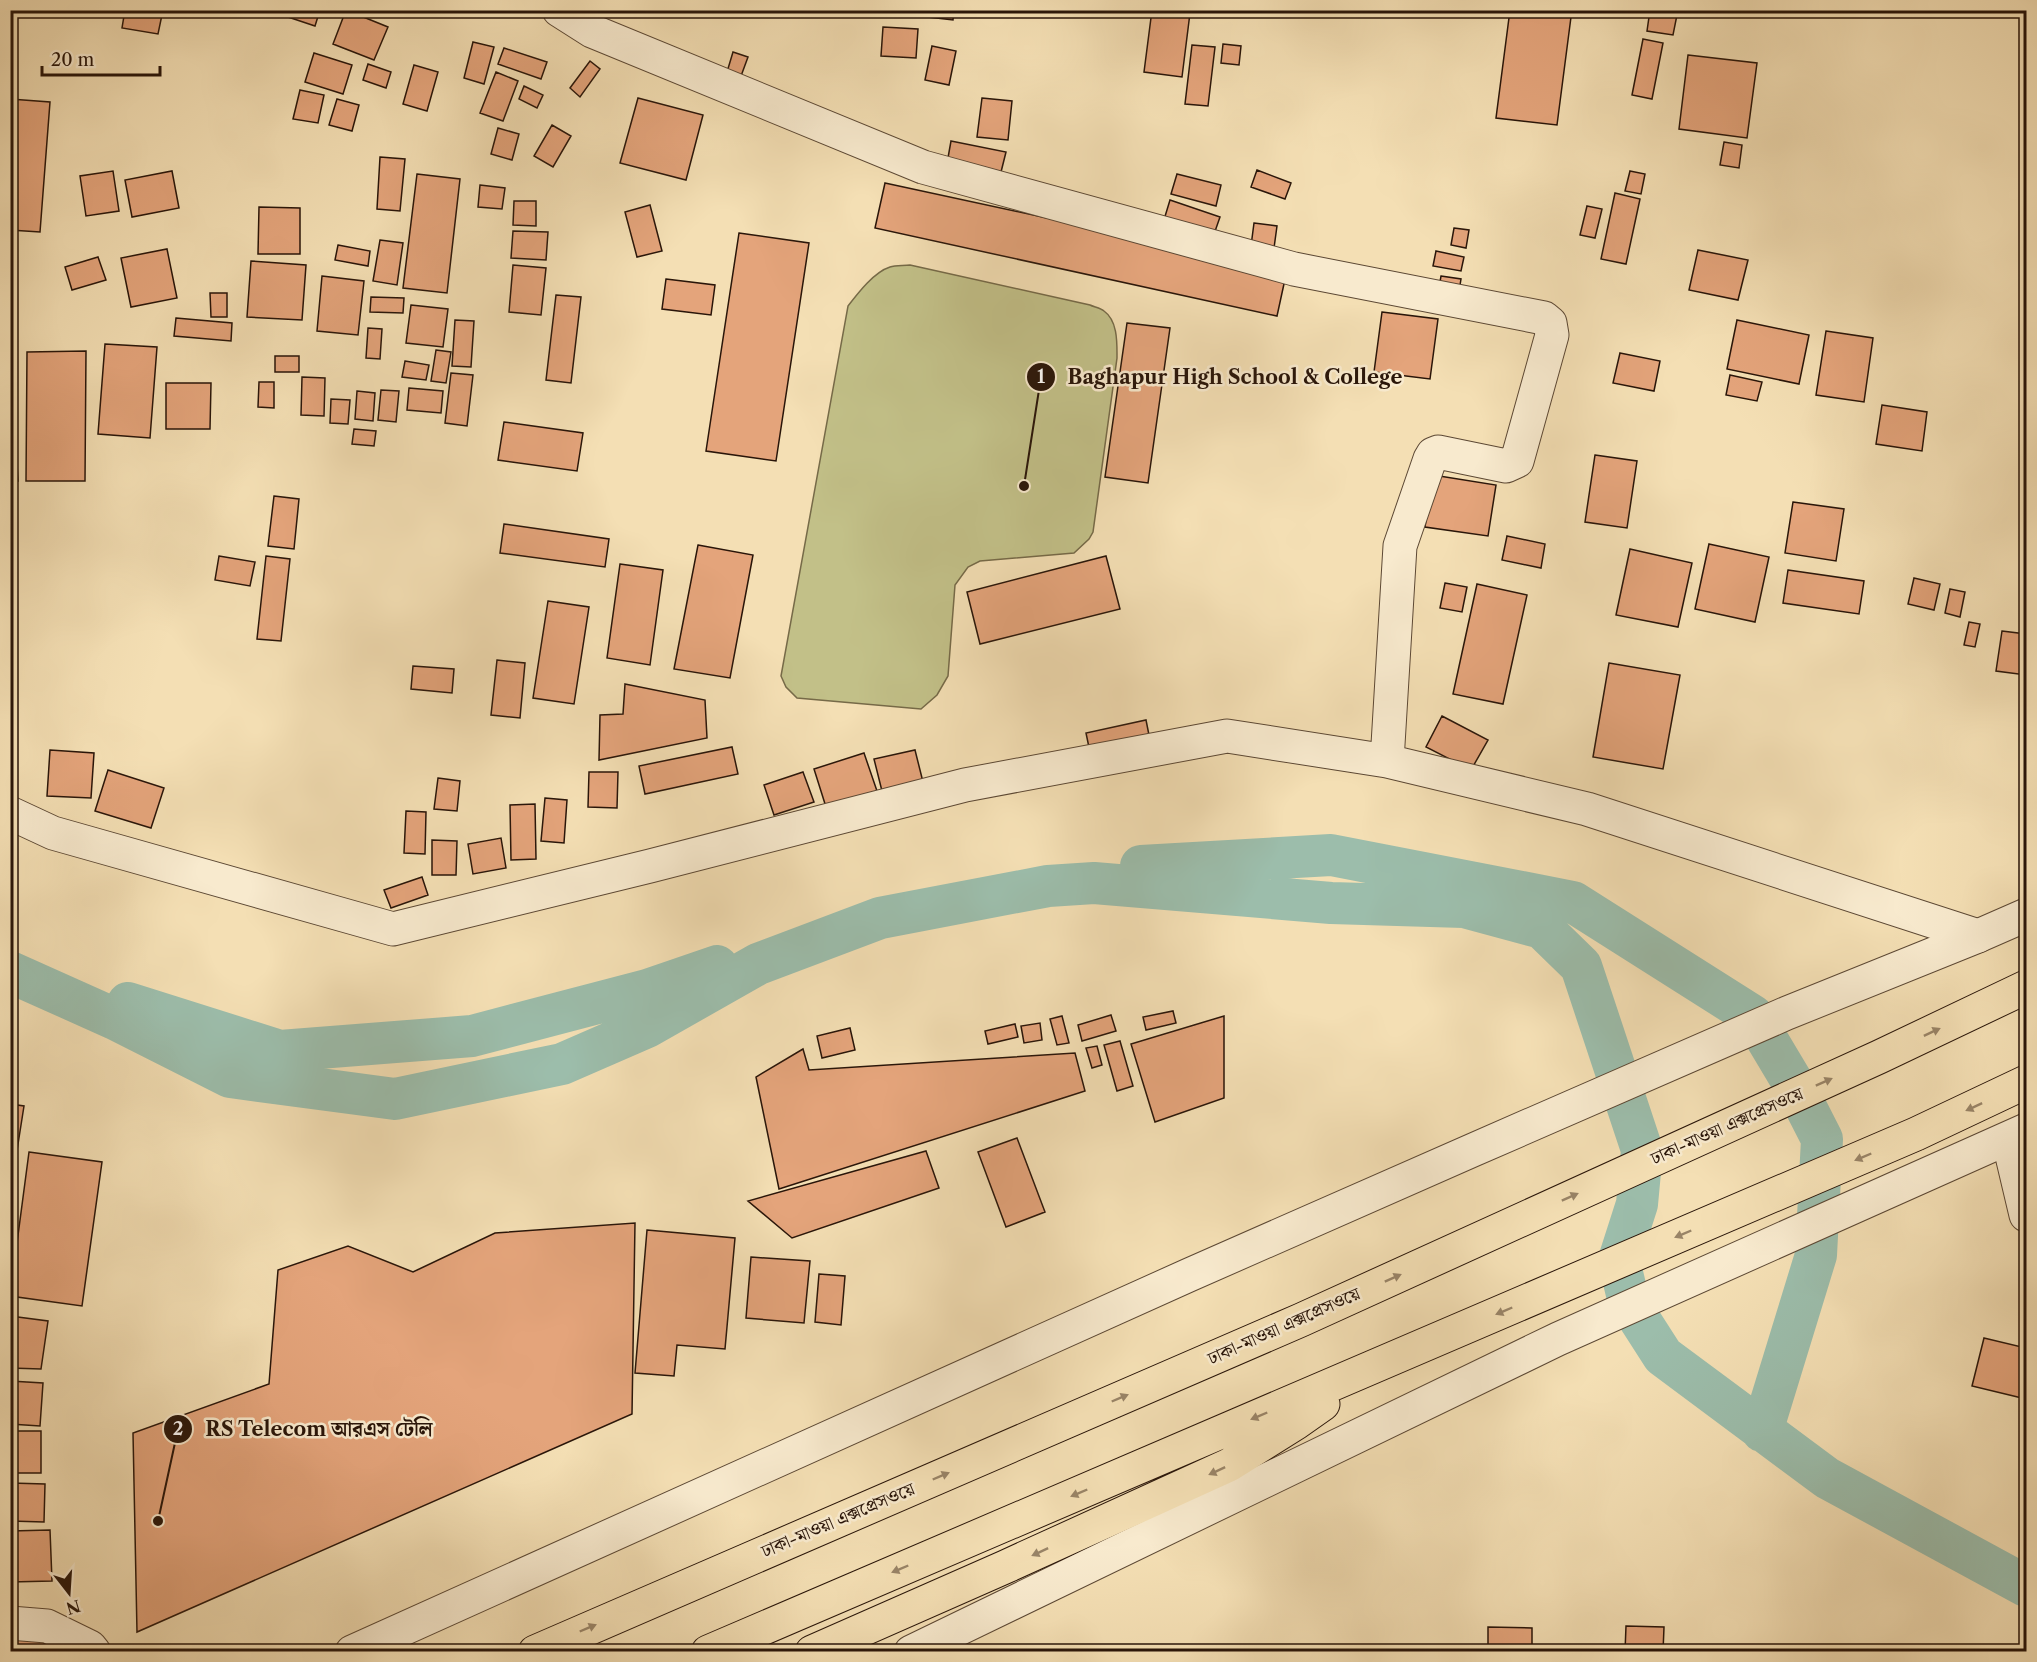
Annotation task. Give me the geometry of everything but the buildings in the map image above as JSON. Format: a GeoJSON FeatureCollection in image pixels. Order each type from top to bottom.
{"type":"FeatureCollection","features":[{"type":"Feature","properties":{"kind":"highway","name":"ঢাকা-মাওয়া এক্সপ্রেসওয়ে"},"geometry":{"type":"LineString","coordinates":[[535,1652],[1301,1320],[1879,1057],[2026,987]]}},
{"type":"Feature","properties":{"kind":"highway"},"geometry":{"type":"LineString","coordinates":[[708,1652],[1916,1134],[2026,1082]]}},
{"type":"Feature","properties":{"kind":"highway"},"geometry":{"type":"LineString","coordinates":[[812,1652],[1229,1465],[1296,1424],[1370,1369]]}},
{"type":"Feature","properties":{"kind":"street"},"geometry":{"type":"LineString","coordinates":[[559,10],[592,31],[923,167],[1294,269],[1544,318],[1550,323],[1552,334],[1517,461],[1506,466],[1438,452],[1430,459],[1400,546],[1387,761]]}},
{"type":"Feature","properties":{"kind":"street"},"geometry":{"type":"LineString","coordinates":[[10,813],[53,833],[393,929],[639,869],[965,785],[1227,736],[1387,761],[1587,809],[1978,936]]}},
{"type":"Feature","properties":{"kind":"street"},"geometry":{"type":"LineString","coordinates":[[352,1652],[1189,1275],[1787,1013],[2026,915]]}},
{"type":"Feature","properties":{"kind":"street"},"geometry":{"type":"LineString","coordinates":[[911,1652],[1558,1339],[2017,1135],[2026,1215]]}},
{"type":"Feature","properties":{"kind":"street"},"geometry":{"type":"LineString","coordinates":[[10,1623],[47,1626],[90,1647],[94,1652]]}},
{"type":"Feature","properties":{"kind":"shaded area"},"geometry":{"type":"Polygon","coordinates":[[[910,265],[1090,305],[1109,315],[1116,333],[1117,358],[1093,532],[1074,553],[980,561],[968,567],[955,585],[948,676],[937,695],[921,709],[797,698],[786,687],[781,676],[848,306],[878,273],[892,266],[910,265]]]}},
{"type":"Feature","properties":{"kind":"waterway"},"geometry":{"type":"LineString","coordinates":[[1141,866],[1331,855],[1573,902],[1753,1016],[1796,1088],[1822,1139],[1816,1255],[1762,1431]]}},
{"type":"Feature","properties":{"kind":"waterway"},"geometry":{"type":"LineString","coordinates":[[10,972],[115,1019],[230,1077],[395,1099],[562,1064],[647,1027],[758,964],[880,918],[1048,886],[1094,883],[1331,903],[1464,907],[1542,928],[1581,966],[1642,1150],[1637,1204],[1619,1260],[1629,1303],[1663,1356],[1827,1478],[2026,1586]]}},
{"type":"Feature","properties":{"kind":"waterway"},"geometry":{"type":"LineString","coordinates":[[128,1003],[280,1051],[472,1036],[647,990],[717,966]]}},
{"type":"Feature","properties":{"kind":"place","name":"Baghapur High School & College"},"geometry":{"type":"Point","coordinates":[1024,486]}},
{"type":"Feature","properties":{"kind":"place","name":"RS Telecom আরএস টেলি"},"geometry":{"type":"Point","coordinates":[158,1521]}}]}
